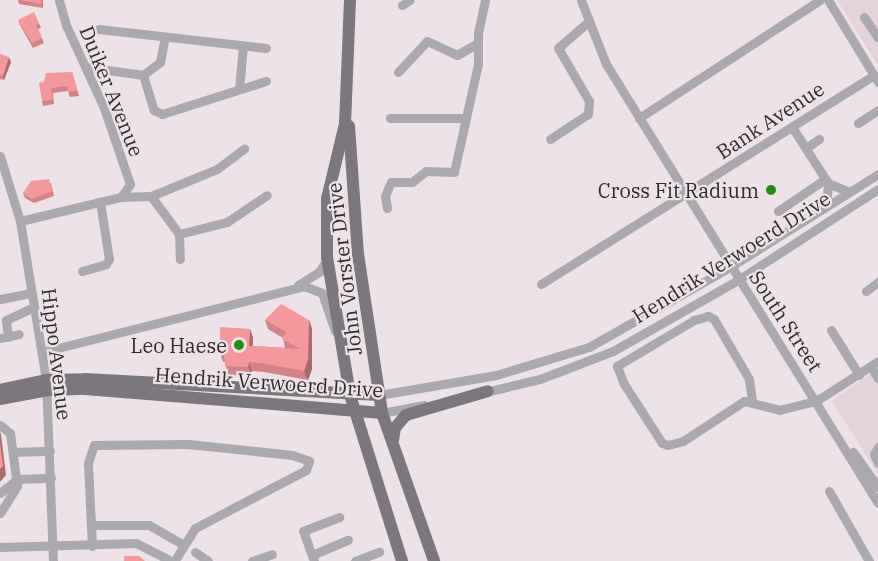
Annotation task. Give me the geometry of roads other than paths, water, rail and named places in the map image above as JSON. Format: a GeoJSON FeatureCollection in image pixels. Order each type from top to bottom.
{"type":"FeatureCollection","features":[{"type":"Feature","properties":{"kind":"main road","name":"John Vorster Drive"},"geometry":{"type":"LineString","coordinates":[[352,0],[345,124],[327,199],[327,257],[350,395],[402,561]]}},
{"type":"Feature","properties":{"kind":"main road","name":"John Vorster Drive"},"geometry":{"type":"LineString","coordinates":[[352,0],[350,126],[352,187],[379,395],[382,413],[434,561]]}},
{"type":"Feature","properties":{"kind":"main road","name":"Hendrik Verwoerd Drive"},"geometry":{"type":"LineString","coordinates":[[0,390],[85,379],[379,395]]}},
{"type":"Feature","properties":{"kind":"main road","name":"Hendrik Verwoerd Drive"},"geometry":{"type":"LineString","coordinates":[[0,399],[47,385],[382,413]]}},
{"type":"Feature","properties":{"kind":"main road"},"geometry":{"type":"LineString","coordinates":[[393,440],[395,428],[406,415],[488,391]]}},
{"type":"Feature","properties":{"kind":"street","name":"Duiker Avenue"},"geometry":{"type":"LineString","coordinates":[[59,0],[66,25],[86,67],[130,184],[120,197]]}},
{"type":"Feature","properties":{"kind":"street"},"geometry":{"type":"LineString","coordinates":[[387,208],[385,196],[391,182],[412,183],[426,171],[454,172],[478,64],[478,43],[485,0]]}},
{"type":"Feature","properties":{"kind":"street","name":"South Street"},"geometry":{"type":"LineString","coordinates":[[581,0],[587,23],[639,118],[878,503]]}},
{"type":"Feature","properties":{"kind":"street"},"geometry":{"type":"LineString","coordinates":[[639,118],[820,0]]}},
{"type":"Feature","properties":{"kind":"street"},"geometry":{"type":"LineString","coordinates":[[828,0],[874,73]]}},
{"type":"Feature","properties":{"kind":"street"},"geometry":{"type":"LineString","coordinates":[[864,17],[878,38]]}},
{"type":"Feature","properties":{"kind":"street"},"geometry":{"type":"LineString","coordinates":[[550,139],[588,114],[589,101],[558,48],[587,23]]}},
{"type":"Feature","properties":{"kind":"street"},"geometry":{"type":"LineString","coordinates":[[99,29],[266,48]]}},
{"type":"Feature","properties":{"kind":"street"},"geometry":{"type":"LineString","coordinates":[[86,67],[143,75],[160,62],[165,37]]}},
{"type":"Feature","properties":{"kind":"street"},"geometry":{"type":"LineString","coordinates":[[398,72],[427,41],[457,55],[478,43]]}},
{"type":"Feature","properties":{"kind":"street"},"geometry":{"type":"LineString","coordinates":[[239,89],[243,46]]}},
{"type":"Feature","properties":{"kind":"street","name":"Bank Avenue"},"geometry":{"type":"LineString","coordinates":[[541,284],[686,195],[874,73],[878,61]]}},
{"type":"Feature","properties":{"kind":"street"},"geometry":{"type":"LineString","coordinates":[[143,75],[154,110],[162,114],[266,81]]}},
{"type":"Feature","properties":{"kind":"street"},"geometry":{"type":"LineString","coordinates":[[858,123],[878,110]]}},
{"type":"Feature","properties":{"kind":"street"},"geometry":{"type":"LineString","coordinates":[[390,118],[466,118]]}},
{"type":"Feature","properties":{"kind":"street"},"geometry":{"type":"LineString","coordinates":[[792,127],[827,181],[849,192]]}},
{"type":"Feature","properties":{"kind":"street"},"geometry":{"type":"LineString","coordinates":[[806,147],[819,139]]}},
{"type":"Feature","properties":{"kind":"street"},"geometry":{"type":"LineString","coordinates":[[20,221],[120,197],[149,196],[217,169],[244,149]]}},
{"type":"Feature","properties":{"kind":"street","name":"Hippo Avenue"},"geometry":{"type":"LineString","coordinates":[[0,156],[20,221],[47,385],[53,561]]}},
{"type":"Feature","properties":{"kind":"street","name":"Hendrik Verwoerd Drive"},"geometry":{"type":"LineString","coordinates":[[379,395],[496,375],[561,359],[619,333],[730,267],[878,174]]}},
{"type":"Feature","properties":{"kind":"street"},"geometry":{"type":"LineString","coordinates":[[826,207],[827,181]]}},
{"type":"Feature","properties":{"kind":"street"},"geometry":{"type":"LineString","coordinates":[[778,211],[827,181]]}},
{"type":"Feature","properties":{"kind":"street"},"geometry":{"type":"LineString","coordinates":[[130,184],[149,196],[179,234],[180,259]]}},
{"type":"Feature","properties":{"kind":"street","name":"Hendrik Verwoerd Drive"},"geometry":{"type":"LineString","coordinates":[[382,413],[488,391],[592,361],[738,280],[878,189]]}},
{"type":"Feature","properties":{"kind":"street"},"geometry":{"type":"LineString","coordinates":[[179,234],[227,222],[267,195]]}},
{"type":"Feature","properties":{"kind":"street"},"geometry":{"type":"LineString","coordinates":[[82,270],[106,264],[109,259],[100,202]]}},
{"type":"Feature","properties":{"kind":"street"},"geometry":{"type":"LineString","coordinates":[[294,288],[319,272],[327,257]]}},
{"type":"Feature","properties":{"kind":"street"},"geometry":{"type":"LineString","coordinates":[[866,291],[878,282]]}},
{"type":"Feature","properties":{"kind":"street"},"geometry":{"type":"LineString","coordinates":[[42,352],[294,288],[314,286],[322,293],[344,362]]}},
{"type":"Feature","properties":{"kind":"street"},"geometry":{"type":"LineString","coordinates":[[0,299],[32,293]]}},
{"type":"Feature","properties":{"kind":"street"},"geometry":{"type":"LineString","coordinates":[[19,334],[4,337],[6,321],[34,307]]}},
{"type":"Feature","properties":{"kind":"street"},"geometry":{"type":"LineString","coordinates":[[752,401],[749,379],[714,319],[708,316],[694,320],[617,366],[624,384],[662,443],[668,445],[683,441],[744,400],[779,410],[816,401],[874,364],[878,378]]}},
{"type":"Feature","properties":{"kind":"street"},"geometry":{"type":"LineString","coordinates":[[831,330],[859,375]]}},
{"type":"Feature","properties":{"kind":"street"},"geometry":{"type":"LineString","coordinates":[[0,425],[8,428],[17,479],[16,494],[0,513]]}},
{"type":"Feature","properties":{"kind":"street"},"geometry":{"type":"LineString","coordinates":[[92,546],[88,464],[94,445],[188,444],[292,455],[309,461],[306,470],[195,528],[184,545],[170,559]]}},
{"type":"Feature","properties":{"kind":"street"},"geometry":{"type":"LineString","coordinates":[[843,446],[854,453],[878,487]]}},
{"type":"Feature","properties":{"kind":"street"},"geometry":{"type":"LineString","coordinates":[[878,447],[874,449],[878,463]]}},
{"type":"Feature","properties":{"kind":"street"},"geometry":{"type":"LineString","coordinates":[[13,452],[50,451]]}},
{"type":"Feature","properties":{"kind":"street"},"geometry":{"type":"LineString","coordinates":[[0,494],[17,479],[51,478]]}},
{"type":"Feature","properties":{"kind":"street"},"geometry":{"type":"LineString","coordinates":[[829,491],[869,561]]}},
{"type":"Feature","properties":{"kind":"street"},"geometry":{"type":"LineString","coordinates":[[339,518],[303,531],[313,558],[348,540]]}},
{"type":"Feature","properties":{"kind":"street"},"geometry":{"type":"LineString","coordinates":[[91,525],[146,525],[184,545]]}},
{"type":"Feature","properties":{"kind":"street"},"geometry":{"type":"LineString","coordinates":[[170,559],[172,538]]}},
{"type":"Feature","properties":{"kind":"street"},"geometry":{"type":"LineString","coordinates":[[0,548],[54,548],[136,543],[170,559]]}},
{"type":"Feature","properties":{"kind":"street"},"geometry":{"type":"LineString","coordinates":[[195,552],[208,561]]}},
{"type":"Feature","properties":{"kind":"street"},"geometry":{"type":"LineString","coordinates":[[355,561],[379,552]]}},
{"type":"Feature","properties":{"kind":"street"},"geometry":{"type":"LineString","coordinates":[[252,561],[272,554]]}},
{"type":"Feature","properties":{"kind":"place","name":"Cross Fit Radium"},"geometry":{"type":"Point","coordinates":[771,190]}},
{"type":"Feature","properties":{"kind":"place","name":"Leo Haese"},"geometry":{"type":"Point","coordinates":[239,345]}}]}
